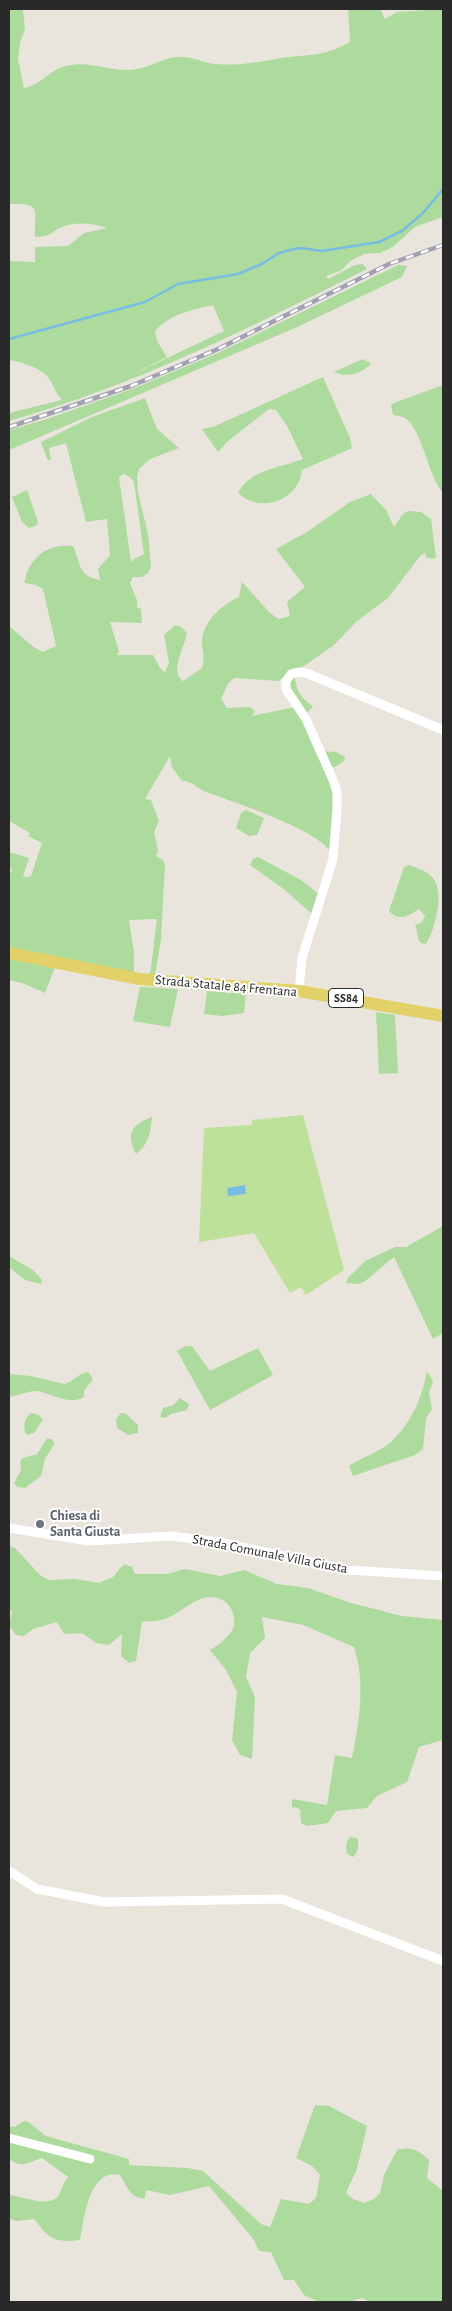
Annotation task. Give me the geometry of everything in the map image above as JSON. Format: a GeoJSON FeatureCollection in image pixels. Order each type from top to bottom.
{"type":"FeatureCollection","features":[{"type":"Feature","properties":{"kind":"main road","name":"Strada Statale 84 Frentana"},"geometry":{"type":"LineString","coordinates":[[9,953],[139,979],[299,991],[443,1016]]}},
{"type":"Feature","properties":{"kind":"street"},"geometry":{"type":"LineString","coordinates":[[299,991],[302,958],[333,859],[337,792],[306,719],[286,689],[286,681],[292,674],[306,673],[443,730]]}},
{"type":"Feature","properties":{"kind":"street","name":"Strada Comunale Villa Giusta"},"geometry":{"type":"LineString","coordinates":[[9,1528],[89,1541],[172,1536],[219,1542],[348,1570],[443,1576]]}},
{"type":"Feature","properties":{"kind":"street"},"geometry":{"type":"LineString","coordinates":[[9,1872],[38,1889],[105,1902],[282,1899],[443,1961]]}},
{"type":"Feature","properties":{"kind":"street"},"geometry":{"type":"LineString","coordinates":[[9,2138],[90,2159]]}},
{"type":"Feature","properties":{"kind":"green space"},"geometry":{"type":"Polygon","coordinates":[[[9,9],[23,9],[25,29],[20,43],[18,59],[24,88],[37,83],[57,69],[78,64],[134,70],[175,57],[185,57],[216,64],[232,64],[316,54],[341,47],[350,42],[348,9],[380,9],[385,19],[397,12],[443,9],[443,217],[415,227],[393,247],[380,253],[364,254],[350,261],[342,270],[326,276],[328,279],[355,265],[363,264],[367,269],[235,334],[147,373],[56,407],[9,421],[9,413],[62,400],[47,376],[29,365],[9,360],[9,261],[35,262],[35,247],[68,246],[84,233],[107,228],[90,224],[71,224],[46,236],[35,237],[35,214],[32,207],[9,204],[9,9]],[[213,305],[189,311],[167,320],[155,331],[157,341],[167,357],[125,378],[224,331],[213,305]]]}},
{"type":"Feature","properties":{"kind":"green space"},"geometry":{"type":"Polygon","coordinates":[[[398,265],[407,266],[402,277],[295,328],[9,450],[9,430],[47,419],[132,389],[220,352],[398,265]]]}},
{"type":"Feature","properties":{"kind":"green space"},"geometry":{"type":"Polygon","coordinates":[[[363,359],[371,364],[358,373],[344,375],[334,372],[363,359]]]}},
{"type":"Feature","properties":{"kind":"green space"},"geometry":{"type":"Polygon","coordinates":[[[323,377],[350,438],[352,448],[302,470],[294,490],[277,501],[256,503],[238,493],[250,479],[258,474],[303,459],[287,426],[276,410],[269,409],[228,441],[218,452],[202,429],[213,427],[323,377]]]}},
{"type":"Feature","properties":{"kind":"green space"},"geometry":{"type":"Polygon","coordinates":[[[443,385],[443,493],[433,476],[416,432],[405,418],[393,415],[391,405],[443,385]]]}},
{"type":"Feature","properties":{"kind":"green space"},"geometry":{"type":"Polygon","coordinates":[[[145,398],[157,429],[179,448],[150,459],[139,469],[137,477],[138,492],[148,534],[151,567],[148,573],[142,577],[133,577],[130,583],[137,600],[137,607],[141,609],[142,623],[110,622],[119,651],[117,655],[153,655],[160,668],[165,672],[169,663],[164,635],[175,625],[181,627],[187,633],[179,658],[177,672],[183,681],[202,668],[204,658],[202,644],[205,629],[219,610],[239,597],[242,582],[271,614],[279,619],[290,616],[287,602],[305,587],[276,549],[307,532],[350,502],[371,494],[386,510],[394,527],[403,514],[408,511],[421,512],[431,519],[436,557],[434,559],[427,558],[425,553],[421,555],[388,598],[357,621],[334,645],[307,664],[278,681],[234,678],[228,684],[221,699],[227,708],[250,707],[255,711],[252,716],[295,707],[319,751],[332,787],[335,811],[331,852],[309,834],[254,809],[206,792],[189,782],[182,781],[172,767],[170,756],[145,799],[151,800],[159,821],[154,832],[158,851],[156,856],[163,860],[165,865],[161,939],[155,975],[150,975],[157,919],[129,920],[134,953],[134,973],[9,948],[9,872],[11,873],[12,869],[9,868],[9,852],[29,858],[23,876],[31,876],[42,843],[28,836],[30,833],[9,821],[9,626],[35,648],[43,652],[56,646],[43,589],[36,585],[24,583],[28,570],[37,557],[47,550],[59,546],[73,546],[81,569],[87,575],[100,580],[98,569],[110,555],[107,519],[86,522],[66,443],[49,448],[51,461],[47,459],[41,442],[92,417],[145,398]],[[124,474],[119,477],[131,562],[144,554],[134,482],[124,474]]]}},
{"type":"Feature","properties":{"kind":"green space"},"geometry":{"type":"Polygon","coordinates":[[[27,490],[38,522],[36,526],[29,528],[22,522],[12,497],[27,490]]]}},
{"type":"Feature","properties":{"kind":"green space"},"geometry":{"type":"Polygon","coordinates":[[[295,677],[300,694],[313,706],[306,715],[291,694],[290,681],[295,677]]]}},
{"type":"Feature","properties":{"kind":"green space"},"geometry":{"type":"Polygon","coordinates":[[[321,751],[336,752],[345,757],[344,761],[335,767],[328,766],[321,751]]]}},
{"type":"Feature","properties":{"kind":"green space"},"geometry":{"type":"Polygon","coordinates":[[[246,810],[264,818],[257,835],[249,836],[236,828],[241,813],[246,810]]]}},
{"type":"Feature","properties":{"kind":"green space"},"geometry":{"type":"Polygon","coordinates":[[[258,857],[301,880],[319,894],[313,915],[285,890],[250,865],[253,859],[258,857]]]}},
{"type":"Feature","properties":{"kind":"green space"},"geometry":{"type":"Polygon","coordinates":[[[409,865],[431,876],[437,884],[437,911],[433,930],[426,944],[419,941],[415,925],[422,922],[425,916],[419,909],[404,917],[397,916],[389,911],[404,867],[409,865]]]}},
{"type":"Feature","properties":{"kind":"green space"},"geometry":{"type":"Polygon","coordinates":[[[9,957],[55,967],[45,993],[22,983],[9,980],[9,957]]]}},
{"type":"Feature","properties":{"kind":"green space"},"geometry":{"type":"Polygon","coordinates":[[[140,987],[178,989],[170,1027],[133,1021],[140,987]]]}},
{"type":"Feature","properties":{"kind":"green space"},"geometry":{"type":"Polygon","coordinates":[[[207,991],[246,994],[244,1013],[223,1016],[204,1014],[207,991]]]}},
{"type":"Feature","properties":{"kind":"green space"},"geometry":{"type":"Polygon","coordinates":[[[376,1012],[395,1015],[398,1073],[379,1074],[376,1012]]]}},
{"type":"Feature","properties":{"kind":"green space"},"geometry":{"type":"Polygon","coordinates":[[[303,1115],[344,1270],[306,1295],[301,1287],[290,1293],[254,1233],[199,1242],[204,1128],[252,1125],[252,1120],[303,1115]]]}},
{"type":"Feature","properties":{"kind":"green space"},"geometry":{"type":"Polygon","coordinates":[[[152,1116],[147,1142],[136,1154],[132,1142],[132,1131],[138,1124],[152,1116]]]}},
{"type":"Feature","properties":{"kind":"green space"},"geometry":{"type":"Polygon","coordinates":[[[443,1226],[443,1333],[433,1339],[394,1257],[364,1282],[358,1284],[346,1283],[347,1279],[365,1261],[395,1247],[406,1247],[443,1226]]]}},
{"type":"Feature","properties":{"kind":"green space"},"geometry":{"type":"Polygon","coordinates":[[[9,1256],[33,1270],[42,1280],[41,1284],[25,1280],[9,1267],[9,1256]]]}},
{"type":"Feature","properties":{"kind":"green space"},"geometry":{"type":"Polygon","coordinates":[[[186,1346],[192,1346],[210,1371],[258,1348],[273,1375],[210,1410],[177,1351],[186,1346]]]}},
{"type":"Feature","properties":{"kind":"green space"},"geometry":{"type":"Polygon","coordinates":[[[427,1371],[433,1381],[429,1393],[432,1409],[426,1419],[423,1449],[415,1455],[353,1476],[349,1466],[386,1446],[404,1428],[419,1401],[427,1371]]]}},
{"type":"Feature","properties":{"kind":"green space"},"geometry":{"type":"Polygon","coordinates":[[[88,1372],[93,1379],[84,1391],[84,1397],[78,1399],[66,1400],[36,1391],[9,1397],[9,1374],[31,1376],[64,1384],[88,1372]]]}},
{"type":"Feature","properties":{"kind":"green space"},"geometry":{"type":"Polygon","coordinates":[[[180,1398],[189,1404],[187,1410],[171,1414],[165,1418],[160,1417],[163,1408],[173,1405],[180,1398]]]}},
{"type":"Feature","properties":{"kind":"green space"},"geometry":{"type":"Polygon","coordinates":[[[31,1413],[39,1415],[43,1420],[34,1433],[27,1435],[24,1424],[31,1413]]]}},
{"type":"Feature","properties":{"kind":"green space"},"geometry":{"type":"Polygon","coordinates":[[[121,1413],[125,1413],[138,1425],[138,1433],[128,1435],[117,1428],[116,1419],[121,1413]]]}},
{"type":"Feature","properties":{"kind":"green space"},"geometry":{"type":"Polygon","coordinates":[[[47,1438],[53,1440],[54,1444],[45,1459],[41,1476],[25,1488],[17,1487],[14,1483],[21,1470],[20,1461],[23,1458],[37,1454],[47,1438]]]}},
{"type":"Feature","properties":{"kind":"green space"},"geometry":{"type":"Polygon","coordinates":[[[9,1546],[15,1548],[40,1575],[49,1580],[75,1579],[99,1583],[113,1577],[124,1564],[132,1567],[135,1574],[167,1574],[185,1569],[220,1576],[244,1570],[277,1584],[308,1588],[351,1603],[402,1616],[443,1620],[443,1740],[419,1747],[407,1782],[377,1796],[367,1808],[336,1811],[328,1823],[307,1826],[301,1823],[300,1810],[296,1807],[292,1808],[292,1799],[327,1805],[335,1755],[352,1758],[360,1702],[360,1674],[354,1647],[303,1625],[262,1617],[265,1638],[250,1653],[246,1677],[255,1697],[252,1759],[240,1755],[232,1740],[237,1692],[226,1670],[210,1650],[224,1640],[234,1626],[233,1613],[225,1602],[218,1598],[204,1598],[165,1619],[142,1622],[136,1661],[129,1663],[121,1656],[122,1634],[109,1645],[96,1643],[82,1633],[64,1634],[57,1622],[33,1629],[24,1636],[16,1635],[9,1626],[12,1611],[9,1610],[9,1546]]]}},
{"type":"Feature","properties":{"kind":"green space"},"geometry":{"type":"Polygon","coordinates":[[[351,1837],[357,1838],[358,1843],[357,1851],[353,1857],[347,1854],[346,1849],[347,1842],[351,1837]]]}},
{"type":"Feature","properties":{"kind":"green space"},"geometry":{"type":"Polygon","coordinates":[[[315,2105],[329,2106],[367,2126],[357,2169],[346,2193],[353,2199],[364,2203],[374,2199],[380,2193],[384,2175],[397,2150],[407,2148],[414,2150],[429,2160],[427,2178],[443,2191],[443,2302],[370,2302],[362,2298],[349,2302],[319,2302],[304,2295],[294,2280],[284,2280],[271,2252],[259,2251],[254,2240],[209,2186],[170,2195],[146,2190],[145,2198],[140,2198],[133,2195],[120,2175],[110,2175],[101,2179],[90,2197],[80,2240],[64,2241],[53,2238],[34,2219],[17,2221],[9,2219],[9,2195],[36,2201],[49,2201],[59,2195],[68,2177],[42,2158],[21,2164],[10,2159],[9,2126],[15,2127],[27,2121],[46,2136],[129,2159],[129,2165],[188,2168],[203,2171],[261,2224],[270,2227],[281,2199],[309,2204],[316,2198],[320,2175],[312,2166],[296,2158],[315,2105]]]}},
{"type":"Feature","properties":{"kind":"water"},"geometry":{"type":"Polygon","coordinates":[[[245,1185],[246,1194],[228,1196],[227,1188],[245,1185]]]}},
{"type":"Feature","properties":{"kind":"waterway"},"geometry":{"type":"LineString","coordinates":[[9,339],[145,302],[178,284],[238,274],[262,264],[279,253],[290,250],[301,248],[322,251],[379,242],[402,231],[423,213],[443,189]]}},
{"type":"Feature","properties":{"kind":"railway"},"geometry":{"type":"LineString","coordinates":[[9,427],[131,386],[218,349],[389,264],[443,245]]}},
{"type":"Feature","properties":{"kind":"place","name":"Chiesa di Santa Giusta"},"geometry":{"type":"Point","coordinates":[40,1524]}}]}
